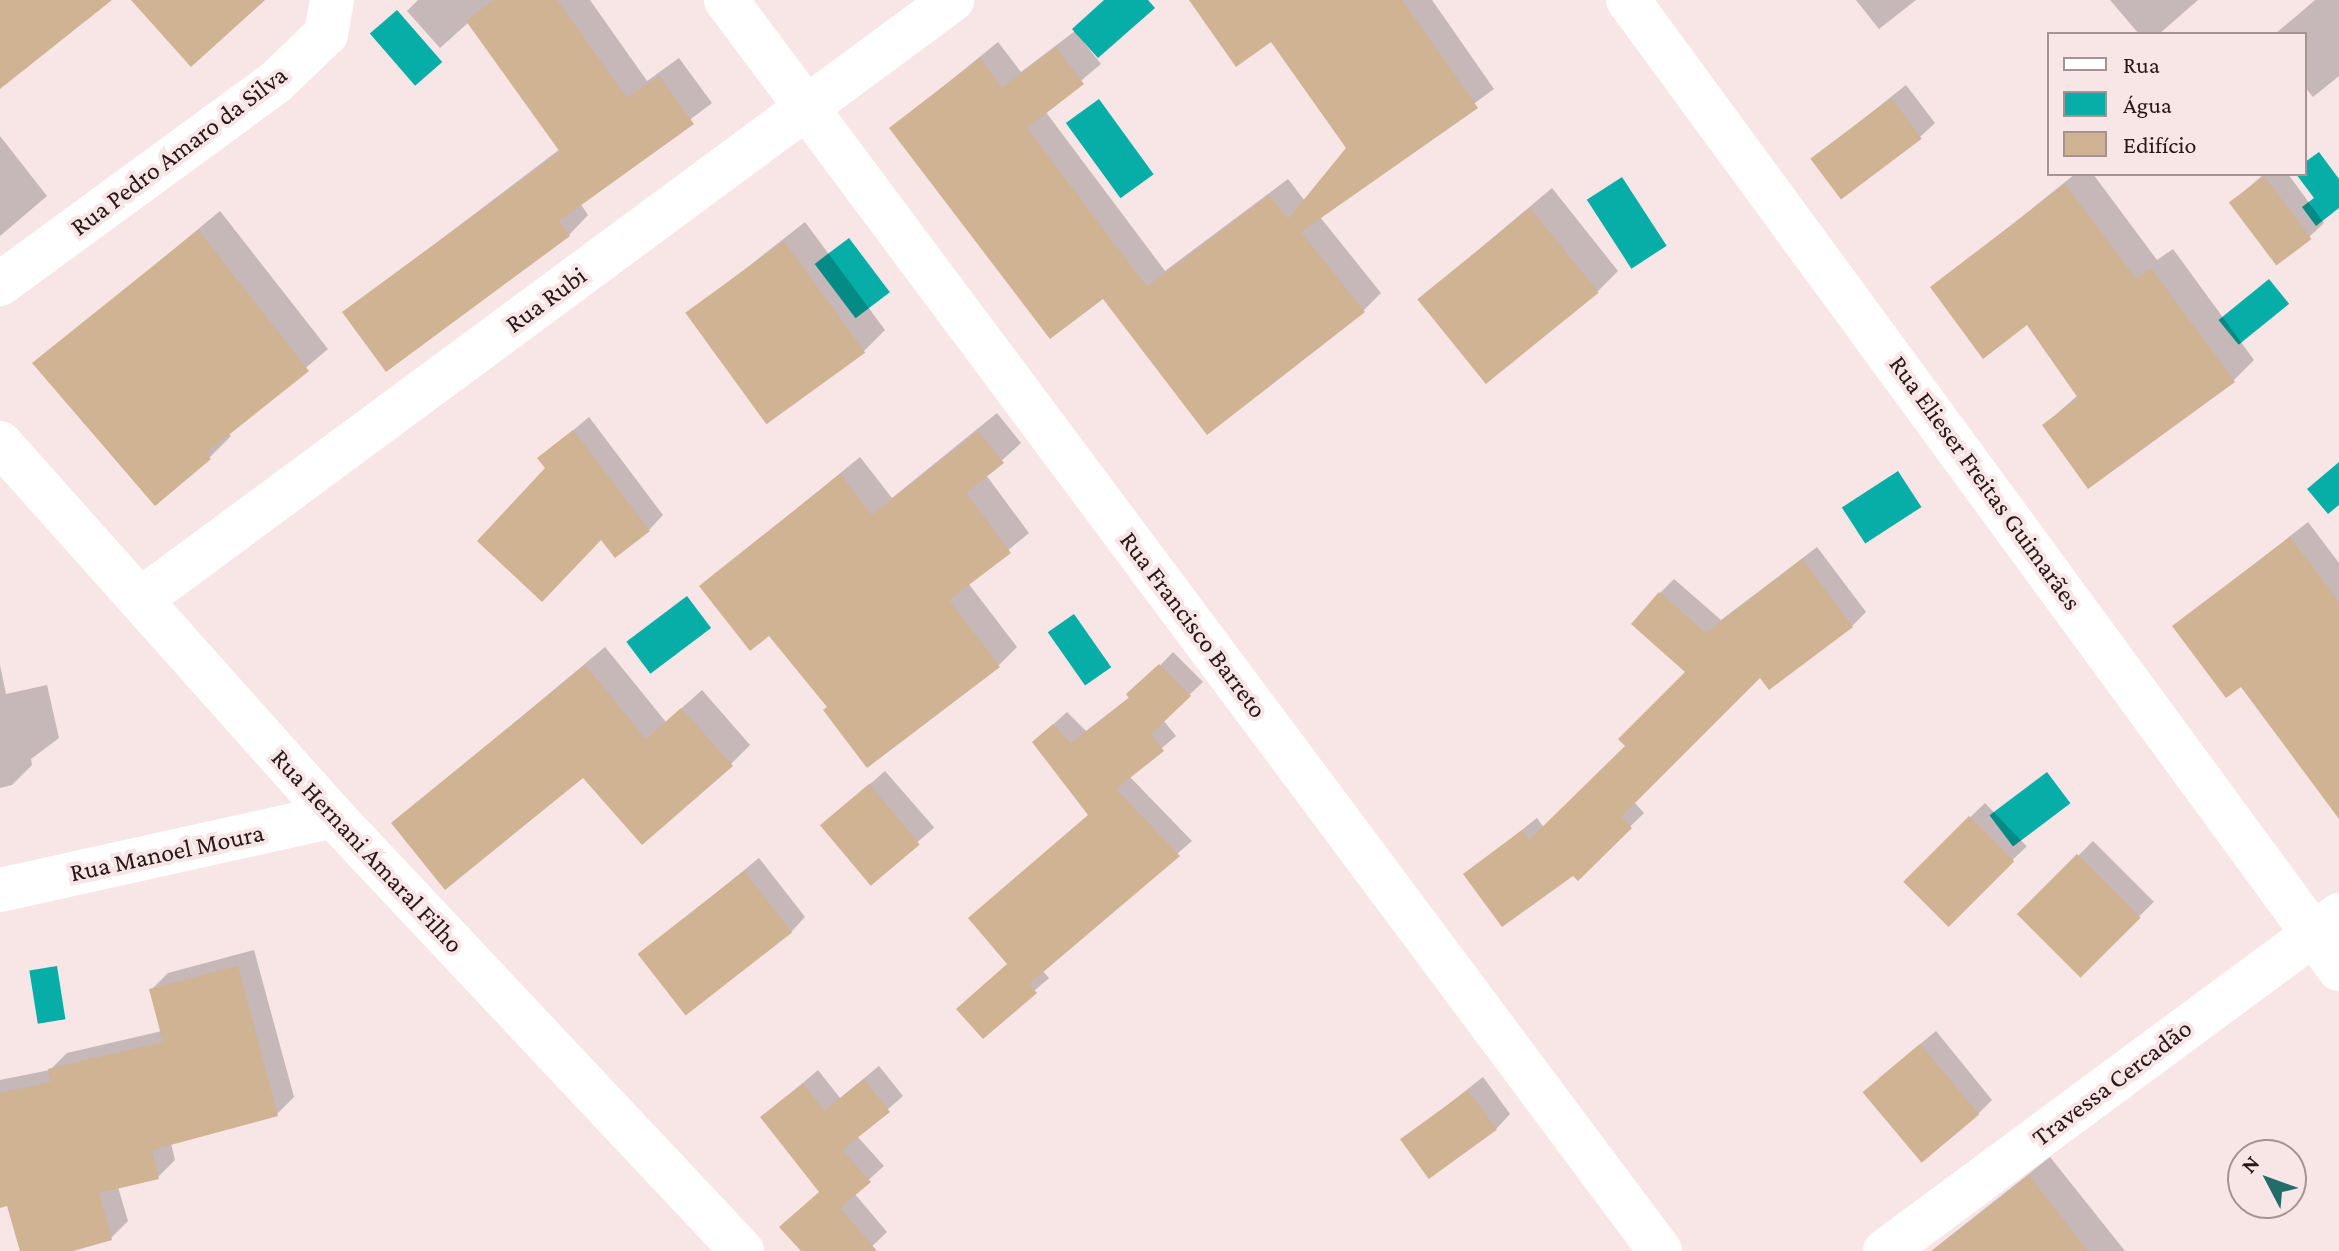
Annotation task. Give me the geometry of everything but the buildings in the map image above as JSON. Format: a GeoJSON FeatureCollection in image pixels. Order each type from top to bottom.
{"type":"FeatureCollection","features":[{"type":"Feature","properties":{"kind":"street","name":"Rua Pedro Amaro da Silva"},"geometry":{"type":"LineString","coordinates":[[0,284],[275,83],[326,34],[332,0]]}},
{"type":"Feature","properties":{"kind":"street","name":"Rua Francisco Barreto"},"geometry":{"type":"LineString","coordinates":[[726,0],[1660,1251]]}},
{"type":"Feature","properties":{"kind":"street","name":"Rua Rubi"},"geometry":{"type":"LineString","coordinates":[[140,600],[952,0]]}},
{"type":"Feature","properties":{"kind":"street","name":"Rua Elieser Freitas Guimarães"},"geometry":{"type":"LineString","coordinates":[[1628,0],[2326,924],[2339,969]]}},
{"type":"Feature","properties":{"kind":"street","name":"Rua Hernani Amaral Filho"},"geometry":{"type":"LineString","coordinates":[[0,443],[333,816],[742,1251]]}},
{"type":"Feature","properties":{"kind":"street","name":"Rua Manoel Moura"},"geometry":{"type":"LineString","coordinates":[[0,890],[333,816]]}},
{"type":"Feature","properties":{"kind":"street","name":"Travessa Cercadão"},"geometry":{"type":"LineString","coordinates":[[1885,1251],[2326,924]]}},
{"type":"Feature","properties":{"kind":"water"},"geometry":{"type":"Polygon","coordinates":[[[1104,0],[1148,0],[1155,8],[1098,58],[1072,29],[1104,0]]]}},
{"type":"Feature","properties":{"kind":"water"},"geometry":{"type":"Polygon","coordinates":[[[397,10],[442,62],[415,86],[370,34],[397,10]]]}},
{"type":"Feature","properties":{"kind":"water"},"geometry":{"type":"Polygon","coordinates":[[[1099,99],[1154,174],[1120,198],[1066,123],[1099,99]]]}},
{"type":"Feature","properties":{"kind":"water"},"geometry":{"type":"Polygon","coordinates":[[[2319,152],[2339,179],[2339,208],[2316,226],[2302,207],[2314,198],[2298,176],[2307,176],[2307,161],[2319,152]]]}},
{"type":"Feature","properties":{"kind":"water"},"geometry":{"type":"Polygon","coordinates":[[[1622,177],[1667,246],[1631,269],[1587,200],[1622,177]]]}},
{"type":"Feature","properties":{"kind":"water"},"geometry":{"type":"Polygon","coordinates":[[[849,238],[890,292],[856,318],[815,264],[849,238]]]}},
{"type":"Feature","properties":{"kind":"water"},"geometry":{"type":"Polygon","coordinates":[[[2269,279],[2289,304],[2239,345],[2218,320],[2269,279]]]}},
{"type":"Feature","properties":{"kind":"water"},"geometry":{"type":"Polygon","coordinates":[[[2339,462],[2339,505],[2328,514],[2307,489],[2339,462]]]}},
{"type":"Feature","properties":{"kind":"water"},"geometry":{"type":"Polygon","coordinates":[[[1898,471],[1921,507],[1865,544],[1842,507],[1898,471]]]}},
{"type":"Feature","properties":{"kind":"water"},"geometry":{"type":"Polygon","coordinates":[[[687,596],[711,628],[650,674],[626,642],[687,596]]]}},
{"type":"Feature","properties":{"kind":"water"},"geometry":{"type":"Polygon","coordinates":[[[1074,614],[1111,667],[1085,686],[1048,632],[1074,614]]]}},
{"type":"Feature","properties":{"kind":"water"},"geometry":{"type":"Polygon","coordinates":[[[2047,772],[2070,803],[2013,846],[1989,815],[2047,772]]]}},
{"type":"Feature","properties":{"kind":"water"},"geometry":{"type":"Polygon","coordinates":[[[57,966],[65,1019],[38,1024],[29,970],[57,966]]]}}]}
